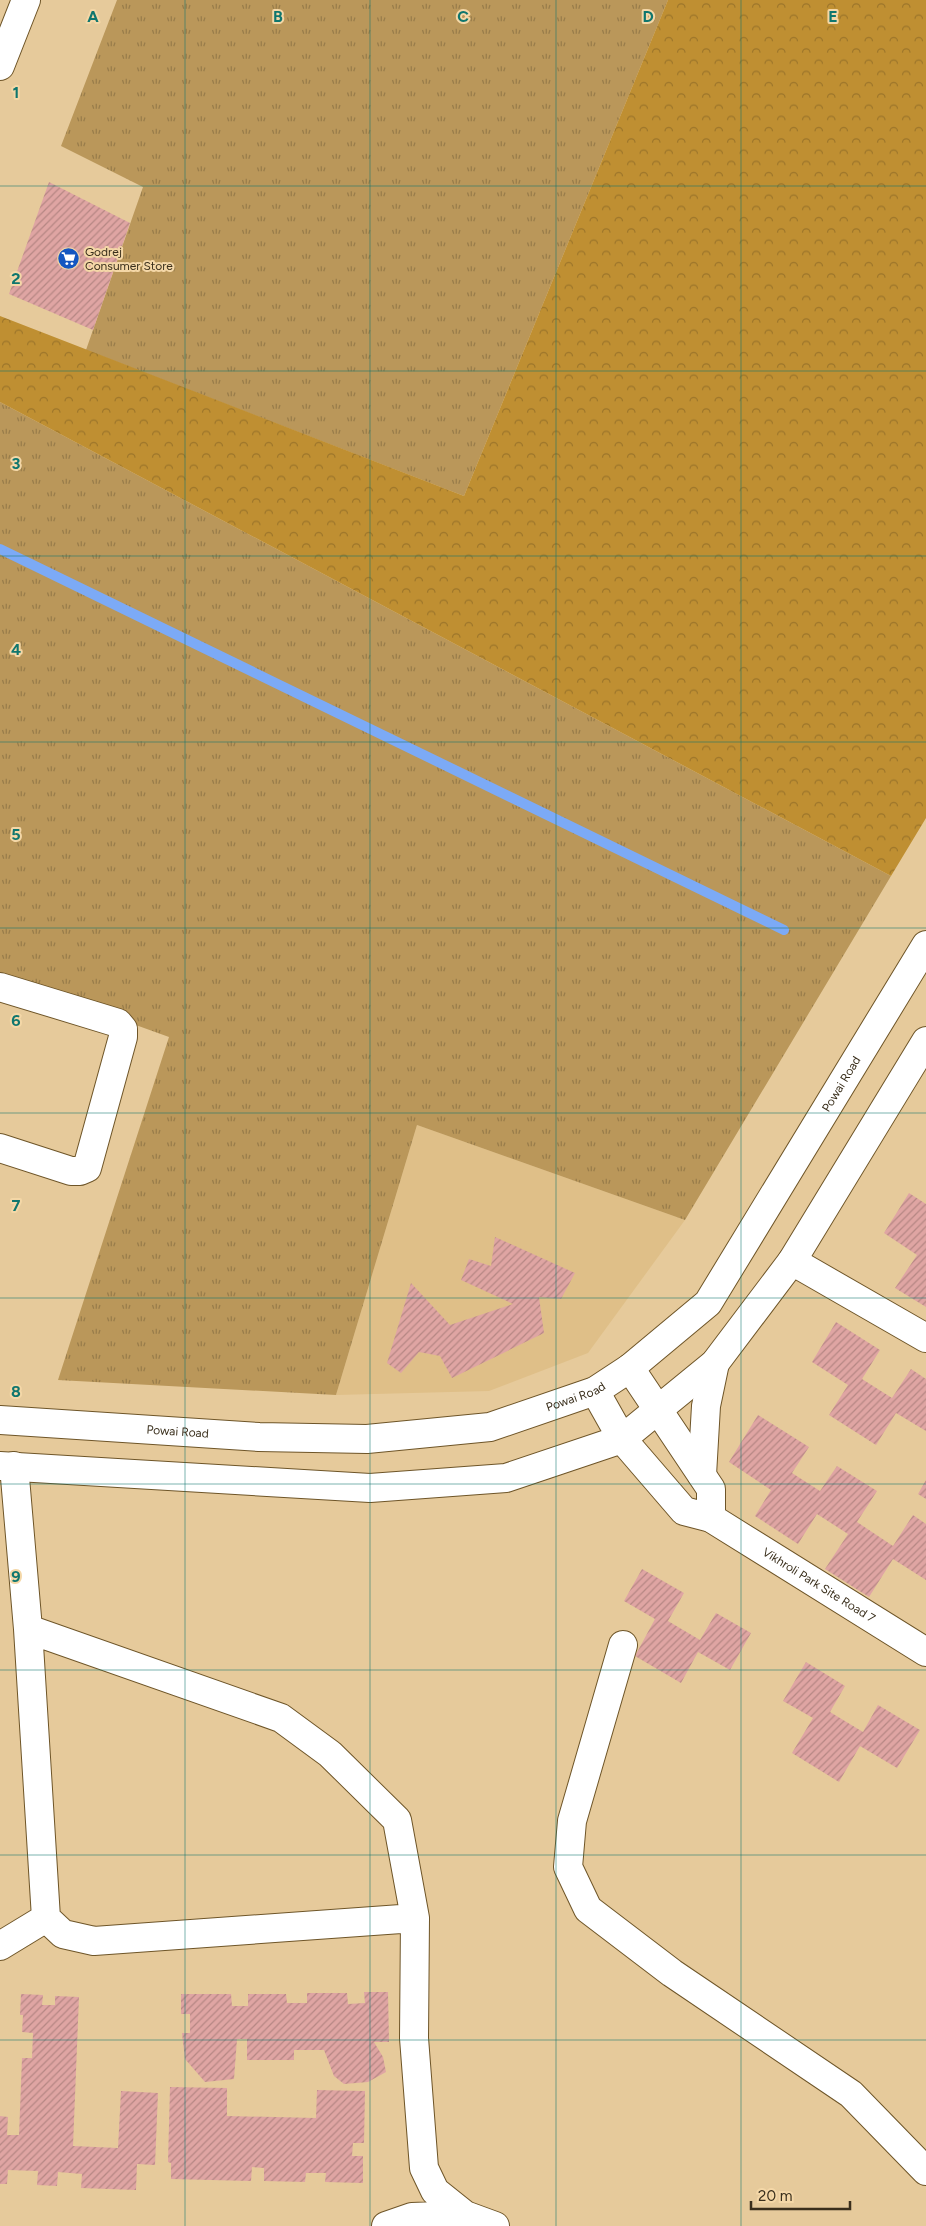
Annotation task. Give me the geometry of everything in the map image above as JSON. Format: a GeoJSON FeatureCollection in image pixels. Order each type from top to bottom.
{"type":"FeatureCollection","features":[{"type":"Feature","properties":{"kind":"street"},"geometry":{"type":"LineString","coordinates":[[0,66],[26,0]]}},
{"type":"Feature","properties":{"kind":"street","name":"Powai Road"},"geometry":{"type":"LineString","coordinates":[[0,1420],[259,1437],[367,1439],[490,1427],[595,1391],[630,1368],[708,1304],[926,945]]}},
{"type":"Feature","properties":{"kind":"street"},"geometry":{"type":"LineString","coordinates":[[0,987],[118,1024],[123,1029],[123,1036],[87,1168],[80,1171],[71,1171],[0,1148]]}},
{"type":"Feature","properties":{"kind":"street"},"geometry":{"type":"LineString","coordinates":[[415,1918],[94,1941],[63,1934],[46,1918],[28,1629],[7,1466],[370,1488],[506,1478],[622,1439],[716,1362],[792,1261],[926,1041]]}},
{"type":"Feature","properties":{"kind":"street"},"geometry":{"type":"LineString","coordinates":[[792,1261],[926,1338]]}},
{"type":"Feature","properties":{"kind":"street"},"geometry":{"type":"LineString","coordinates":[[702,1475],[706,1406],[716,1362]]}},
{"type":"Feature","properties":{"kind":"street"},"geometry":{"type":"LineString","coordinates":[[630,1368],[711,1489],[711,1518]]}},
{"type":"Feature","properties":{"kind":"street","name":"Vikhroli Park Site Road 7"},"geometry":{"type":"LineString","coordinates":[[595,1391],[622,1439],[684,1511],[711,1518],[926,1652]]}},
{"type":"Feature","properties":{"kind":"street"},"geometry":{"type":"LineString","coordinates":[[28,1629],[281,1718],[330,1754],[397,1820],[415,1918],[414,2038],[424,2168],[435,2190],[465,2215],[495,2226]]}},
{"type":"Feature","properties":{"kind":"street"},"geometry":{"type":"LineString","coordinates":[[623,1645],[572,1821],[568,1867],[588,1909],[672,1973],[850,2094],[926,2170]]}},
{"type":"Feature","properties":{"kind":"street"},"geometry":{"type":"LineString","coordinates":[[0,1946],[46,1918]]}},
{"type":"Feature","properties":{"kind":"street"},"geometry":{"type":"LineString","coordinates":[[386,2226],[412,2217],[465,2215]]}},
{"type":"Feature","properties":{"kind":"shaded area"},"geometry":{"type":"Polygon","coordinates":[[[417,1125],[685,1220],[588,1353],[489,1391],[336,1395],[417,1125]]]}},
{"type":"Feature","properties":{"kind":"green space"},"geometry":{"type":"Polygon","coordinates":[[[117,0],[668,0],[464,496],[86,350],[143,187],[61,146],[117,0]]]}},
{"type":"Feature","properties":{"kind":"green space"},"geometry":{"type":"Polygon","coordinates":[[[668,0],[926,0],[926,818],[891,876],[0,402],[0,316],[464,496],[668,0]]]}},
{"type":"Feature","properties":{"kind":"green space"},"geometry":{"type":"Polygon","coordinates":[[[0,402],[891,876],[685,1220],[417,1125],[336,1395],[58,1380],[169,1037],[0,976],[0,402]]]}},
{"type":"Feature","properties":{"kind":"building","name":"Godrej Consumer Store"},"geometry":{"type":"Polygon","coordinates":[[[49,182],[130,223],[93,330],[9,294],[49,182]]]}},
{"type":"Feature","properties":{"kind":"building"},"geometry":{"type":"Polygon","coordinates":[[[909,1193],[926,1204],[926,1307],[895,1288],[917,1255],[884,1233],[909,1193]]]}},
{"type":"Feature","properties":{"kind":"building"},"geometry":{"type":"Polygon","coordinates":[[[495,1237],[575,1273],[561,1299],[539,1297],[544,1333],[452,1378],[440,1356],[419,1352],[401,1373],[387,1363],[411,1283],[450,1325],[513,1304],[461,1280],[469,1259],[491,1266],[495,1237]]]}},
{"type":"Feature","properties":{"kind":"building"},"geometry":{"type":"Polygon","coordinates":[[[836,1322],[880,1350],[862,1379],[892,1398],[911,1369],[926,1379],[926,1431],[896,1413],[876,1445],[829,1415],[848,1385],[812,1362],[836,1322]]]}},
{"type":"Feature","properties":{"kind":"building"},"geometry":{"type":"Polygon","coordinates":[[[758,1415],[809,1447],[792,1473],[820,1491],[837,1466],[877,1491],[857,1522],[893,1546],[913,1515],[926,1524],[926,1580],[893,1559],[869,1597],[825,1569],[848,1534],[817,1514],[798,1544],[755,1516],[771,1490],[729,1462],[758,1415]]]}},
{"type":"Feature","properties":{"kind":"building"},"geometry":{"type":"Polygon","coordinates":[[[926,1480],[926,1499],[918,1494],[926,1480]]]}},
{"type":"Feature","properties":{"kind":"building"},"geometry":{"type":"Polygon","coordinates":[[[642,1569],[684,1593],[668,1621],[700,1640],[716,1613],[751,1633],[730,1670],[698,1652],[681,1683],[635,1656],[655,1619],[624,1601],[642,1569]]]}},
{"type":"Feature","properties":{"kind":"building"},"geometry":{"type":"Polygon","coordinates":[[[806,1662],[845,1686],[830,1712],[863,1732],[878,1705],[920,1730],[897,1768],[860,1746],[839,1782],[792,1753],[813,1718],[783,1701],[806,1662]]]}},
{"type":"Feature","properties":{"kind":"building"},"geometry":{"type":"Polygon","coordinates":[[[364,1992],[388,1992],[389,2042],[374,2042],[383,2057],[386,2072],[368,2082],[344,2084],[334,2076],[324,2050],[294,2050],[294,2060],[247,2060],[247,2039],[237,2039],[234,2079],[205,2082],[185,2059],[182,2033],[190,2033],[190,2014],[181,2014],[181,1994],[231,1994],[232,2006],[248,2006],[248,1994],[286,1994],[287,2003],[307,2003],[307,1993],[347,1993],[348,2004],[365,2003],[364,1992]]]}},
{"type":"Feature","properties":{"kind":"building"},"geometry":{"type":"Polygon","coordinates":[[[21,1994],[43,1995],[42,2005],[55,2005],[55,1996],[79,1997],[73,2146],[118,2148],[121,2091],[158,2093],[155,2165],[137,2164],[136,2190],[81,2188],[82,2174],[58,2172],[57,2186],[37,2185],[38,2171],[8,2170],[7,2184],[0,2184],[0,2116],[8,2117],[7,2135],[19,2135],[22,2058],[32,2058],[33,2033],[22,2032],[23,2015],[20,2015],[21,1994]]]}},
{"type":"Feature","properties":{"kind":"building"},"geometry":{"type":"Polygon","coordinates":[[[170,2087],[227,2088],[227,2116],[316,2118],[317,2090],[365,2091],[364,2143],[353,2143],[352,2156],[363,2156],[363,2183],[325,2182],[326,2173],[306,2173],[305,2182],[264,2181],[264,2168],[252,2167],[251,2181],[171,2179],[171,2163],[168,2162],[170,2087]]]}},
{"type":"Feature","properties":{"kind":"waterway"},"geometry":{"type":"LineString","coordinates":[[0,549],[784,930]]}},
{"type":"Feature","properties":{"kind":"place","name":"Godrej Consumer Store"},"geometry":{"type":"Point","coordinates":[69,259]}}]}
